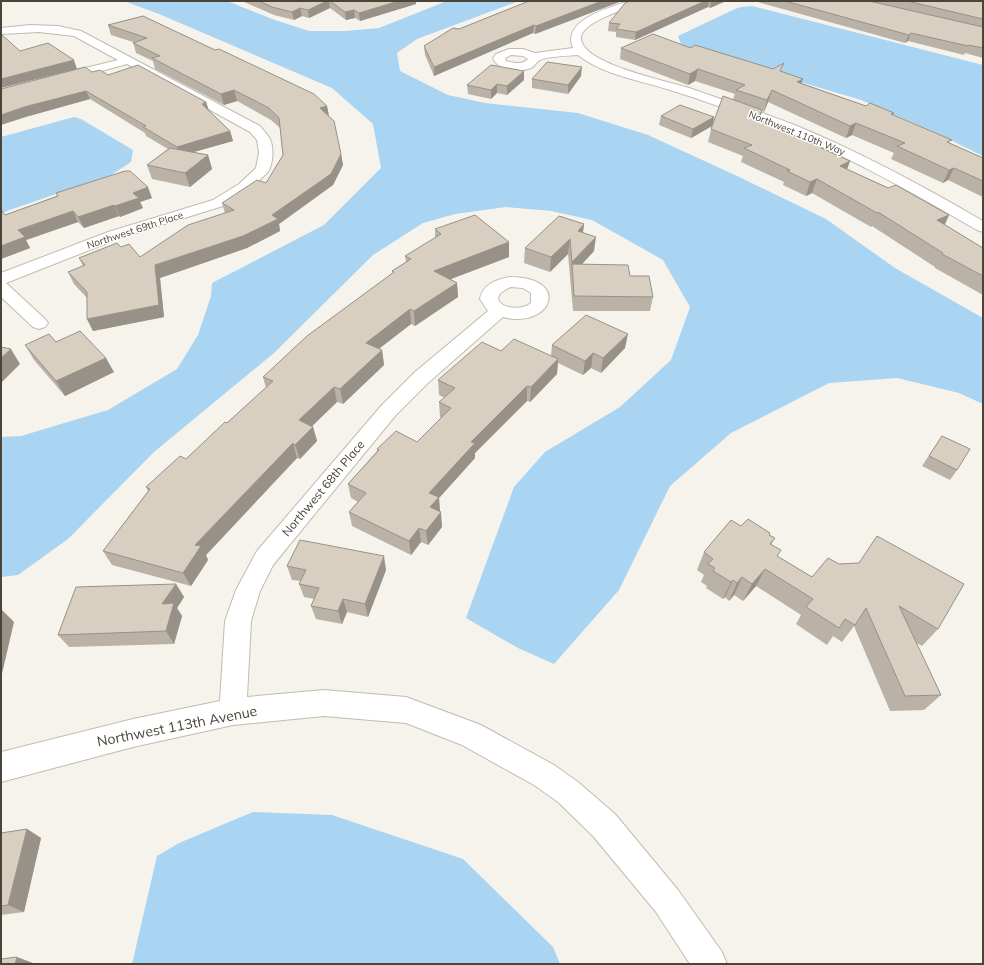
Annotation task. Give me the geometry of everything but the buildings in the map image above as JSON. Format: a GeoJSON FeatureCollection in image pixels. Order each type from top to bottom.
{"type":"FeatureCollection","features":[{"type":"Feature","properties":{"kind":"street"},"geometry":{"type":"LineString","coordinates":[[534,57],[580,51],[576,43],[576,35],[580,27],[591,20],[638,1]]}},
{"type":"Feature","properties":{"kind":"street"},"geometry":{"type":"LineString","coordinates":[[1,31],[42,28],[62,29],[77,33],[126,60]]}},
{"type":"Feature","properties":{"kind":"street","name":"Northwest 110th Way"},"geometry":{"type":"LineString","coordinates":[[580,51],[590,60],[603,66],[676,88],[792,129],[852,156],[913,187],[983,227]]}},
{"type":"Feature","properties":{"kind":"street"},"geometry":{"type":"LineString","coordinates":[[52,80],[126,60]]}},
{"type":"Feature","properties":{"kind":"street","name":"Northwest 69th Place"},"geometry":{"type":"LineString","coordinates":[[1,280],[52,258],[114,235],[218,203],[244,188],[263,169],[266,153],[264,140],[255,129],[126,60]]}},
{"type":"Feature","properties":{"kind":"street"},"geometry":{"type":"LineString","coordinates":[[1,286],[39,323]]}},
{"type":"Feature","properties":{"kind":"street","name":"Northwest 68th Place"},"geometry":{"type":"LineString","coordinates":[[233,712],[238,621],[248,590],[265,558],[388,411],[422,377],[500,311]]}},
{"type":"Feature","properties":{"kind":"street","name":"Northwest 113th Avenue"},"geometry":{"type":"LineString","coordinates":[[1,766],[133,733],[233,712],[324,702],[406,710],[471,734],[544,775],[568,792],[604,825],[667,901],[710,964]]}},
{"type":"Feature","properties":{"kind":"water"},"geometry":{"type":"Polygon","coordinates":[[[124,1],[227,1],[275,20],[309,31],[345,31],[379,28],[447,1],[519,1],[417,39],[397,53],[400,71],[448,95],[485,103],[578,113],[648,135],[826,219],[895,268],[983,318],[983,404],[959,393],[897,378],[829,383],[731,433],[670,486],[619,590],[554,664],[518,648],[466,618],[514,487],[545,452],[620,407],[671,360],[690,307],[663,260],[592,220],[551,211],[506,207],[455,214],[423,223],[373,255],[274,353],[154,452],[68,539],[18,575],[1,577],[1,437],[21,436],[108,410],[177,369],[198,335],[211,296],[212,283],[324,225],[381,168],[373,124],[332,88],[159,14],[124,1]]]}},
{"type":"Feature","properties":{"kind":"water"},"geometry":{"type":"Polygon","coordinates":[[[752,6],[983,65],[983,156],[934,132],[861,100],[690,49],[681,44],[678,36],[735,9],[752,6]]]}},
{"type":"Feature","properties":{"kind":"water"},"geometry":{"type":"Polygon","coordinates":[[[74,117],[81,119],[133,150],[131,162],[111,175],[1,213],[1,137],[74,117]]]}},
{"type":"Feature","properties":{"kind":"water"},"geometry":{"type":"Polygon","coordinates":[[[253,812],[332,815],[463,859],[553,947],[560,964],[132,964],[157,856],[179,843],[253,812]]]}}]}
